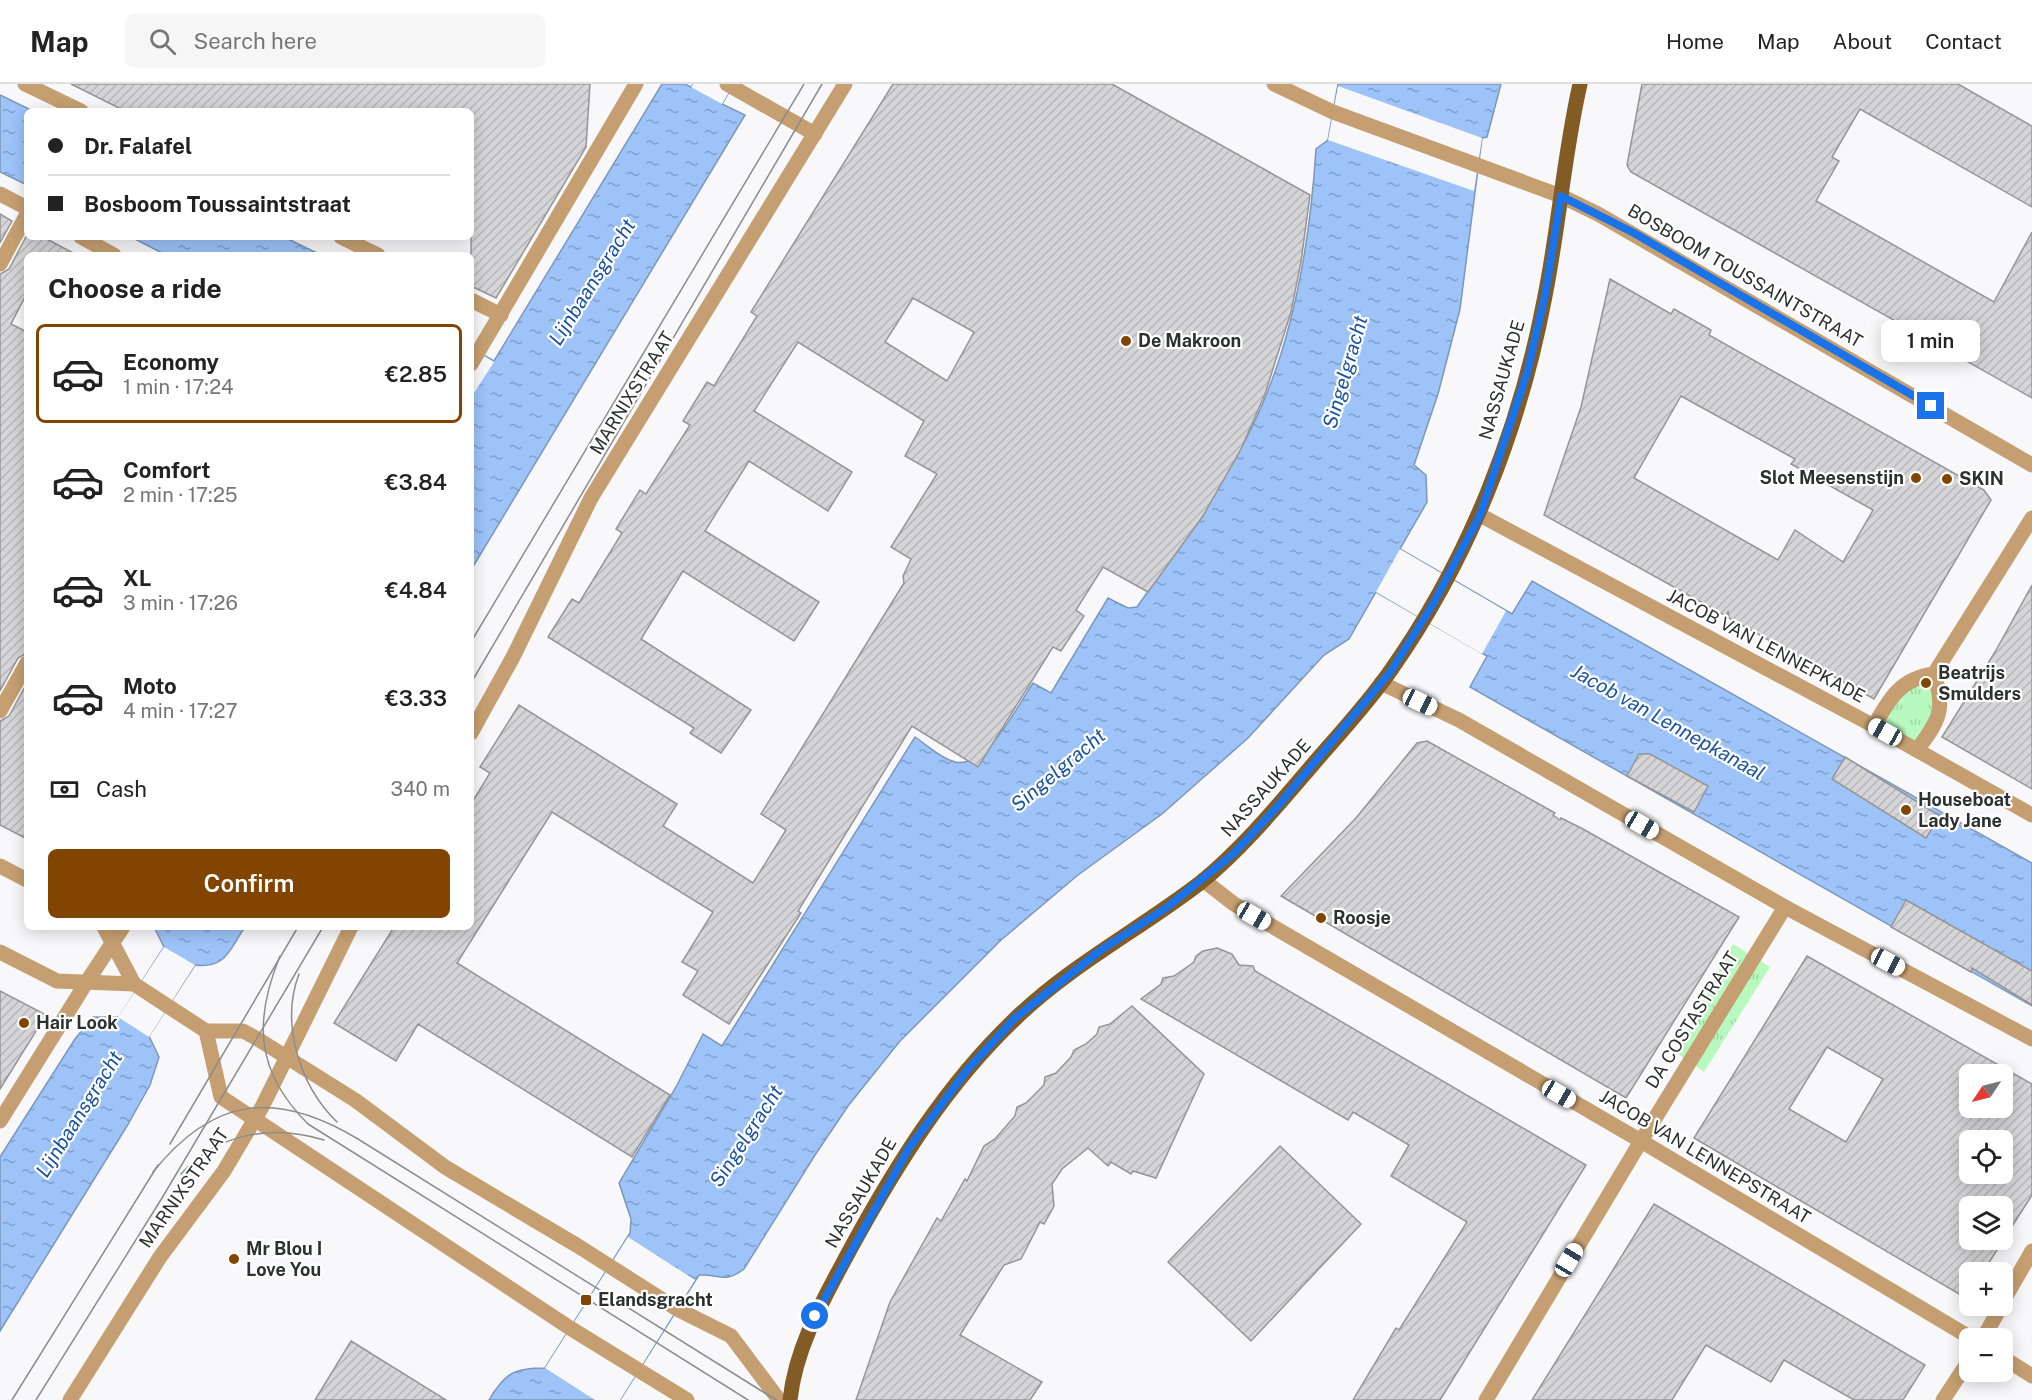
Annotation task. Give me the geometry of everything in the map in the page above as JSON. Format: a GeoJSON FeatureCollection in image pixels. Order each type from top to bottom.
{"type":"FeatureCollection","features":[{"type":"Feature","properties":{"kind":"main road","name":"NASSAUKADE"},"geometry":{"type":"LineString","coordinates":[[790,1400],[793,1374],[819,1307],[909,1148],[967,1070],[1015,1018],[1101,950],[1166,908],[1233,854],[1277,807],[1386,677],[1433,604],[1480,515],[1527,373],[1545,295],[1580,84]]}},
{"type":"Feature","properties":{"kind":"street"},"geometry":{"type":"LineString","coordinates":[[25,84],[75,108]]}},
{"type":"Feature","properties":{"kind":"street"},"geometry":{"type":"LineString","coordinates":[[474,359],[636,84]]}},
{"type":"Feature","properties":{"kind":"street"},"geometry":{"type":"LineString","coordinates":[[727,84],[815,134]]}},
{"type":"Feature","properties":{"kind":"street","name":"MARNIXSTRAAT"},"geometry":{"type":"LineString","coordinates":[[474,728],[513,657],[591,498],[845,84]]}},
{"type":"Feature","properties":{"kind":"street","name":"BOSBOOM TOUSSAINTSTRAAT"},"geometry":{"type":"LineString","coordinates":[[1282,86],[1333,112],[1561,196],[1634,233],[2032,465]]}},
{"type":"Feature","properties":{"kind":"street"},"geometry":{"type":"LineString","coordinates":[[0,194],[24,206]]}},
{"type":"Feature","properties":{"kind":"street"},"geometry":{"type":"LineString","coordinates":[[0,264],[24,220]]}},
{"type":"Feature","properties":{"kind":"street"},"geometry":{"type":"LineString","coordinates":[[86,240],[108,252]]}},
{"type":"Feature","properties":{"kind":"street"},"geometry":{"type":"LineString","coordinates":[[347,240],[372,252]]}},
{"type":"Feature","properties":{"kind":"street"},"geometry":{"type":"LineString","coordinates":[[474,302],[501,315]]}},
{"type":"Feature","properties":{"kind":"street","name":"JACOB VAN LENNEPKADE"},"geometry":{"type":"LineString","coordinates":[[1480,515],[1874,726],[2032,814]]}},
{"type":"Feature","properties":{"kind":"street"},"geometry":{"type":"LineString","coordinates":[[1934,674],[2032,518]]}},
{"type":"Feature","properties":{"kind":"street"},"geometry":{"type":"LineString","coordinates":[[0,711],[24,668]]}},
{"type":"Feature","properties":{"kind":"street"},"geometry":{"type":"LineString","coordinates":[[1874,726],[1899,689],[1915,676],[1934,674]]}},
{"type":"Feature","properties":{"kind":"street"},"geometry":{"type":"LineString","coordinates":[[1917,750],[1941,714],[1941,694],[1934,674]]}},
{"type":"Feature","properties":{"kind":"street"},"geometry":{"type":"LineString","coordinates":[[1386,677],[1785,907],[2032,1039]]}},
{"type":"Feature","properties":{"kind":"street"},"geometry":{"type":"LineString","coordinates":[[0,866],[24,878]]}},
{"type":"Feature","properties":{"kind":"street","name":"JACOB VAN LENNEPSTRAAT"},"geometry":{"type":"LineString","coordinates":[[1203,880],[1234,904],[1641,1141],[1959,1331]]}},
{"type":"Feature","properties":{"kind":"street","name":"DA COSTASTRAAT"},"geometry":{"type":"LineString","coordinates":[[1486,1400],[1785,907]]}},
{"type":"Feature","properties":{"kind":"street"},"geometry":{"type":"LineString","coordinates":[[106,930],[134,984]]}},
{"type":"Feature","properties":{"kind":"street"},"geometry":{"type":"LineString","coordinates":[[0,1121],[121,930]]}},
{"type":"Feature","properties":{"kind":"street","name":"MARNIXSTRAAT"},"geometry":{"type":"LineString","coordinates":[[70,1400],[160,1257],[224,1171],[307,1021],[350,930]]}},
{"type":"Feature","properties":{"kind":"street"},"geometry":{"type":"LineString","coordinates":[[0,952],[57,981],[134,984],[206,1031],[243,1031],[355,1100],[445,1167],[677,1309],[731,1336],[779,1400]]}},
{"type":"Feature","properties":{"kind":"street"},"geometry":{"type":"LineString","coordinates":[[206,1031],[220,1097],[570,1328],[687,1400]]}},
{"type":"Feature","properties":{"kind":"street"},"geometry":{"type":"LineString","coordinates":[[2013,1285],[2032,1251]]}},
{"type":"Feature","properties":{"kind":"street"},"geometry":{"type":"LineString","coordinates":[[2013,1365],[2028,1374]]}},
{"type":"Feature","properties":{"kind":"street"},"geometry":{"type":"LineString","coordinates":[[1943,1400],[1959,1376]]}},
{"type":"Feature","properties":{"kind":"green space"},"geometry":{"type":"Polygon","coordinates":[[[1927,677],[1935,694],[1934,711],[1918,745],[1879,725],[1891,705],[1927,677]]]}},
{"type":"Feature","properties":{"kind":"green space"},"geometry":{"type":"Polygon","coordinates":[[[1733,944],[1770,967],[1704,1072],[1675,1052],[1733,944]]]}},
{"type":"Feature","properties":{"kind":"water","name":"Lijnbaansgracht"},"geometry":{"type":"Polygon","coordinates":[[[662,84],[685,84],[691,87],[693,84],[734,84],[722,104],[745,115],[474,565],[474,350],[494,361],[662,84]]]}},
{"type":"Feature","properties":{"kind":"water"},"geometry":{"type":"Polygon","coordinates":[[[1338,84],[1501,84],[1487,137],[1482,138],[1460,309],[1438,394],[1414,465],[1426,475],[1427,502],[1400,549],[1512,614],[1532,581],[2032,863],[2032,1006],[1470,687],[1487,656],[1376,592],[1349,639],[1324,655],[1248,738],[1162,814],[1078,875],[1001,940],[900,1041],[848,1106],[744,1269],[727,1277],[699,1275],[620,1400],[489,1400],[500,1384],[511,1374],[525,1369],[545,1368],[630,1233],[631,1219],[619,1183],[676,1087],[703,1034],[722,1046],[915,737],[955,762],[967,762],[979,756],[990,746],[1010,720],[1033,683],[1051,693],[1108,598],[1128,608],[1137,607],[1211,499],[1250,431],[1278,364],[1304,257],[1316,149],[1328,140],[1338,84]]]}},
{"type":"Feature","properties":{"kind":"water"},"geometry":{"type":"Polygon","coordinates":[[[0,95],[27,108],[24,108],[24,184],[0,172],[0,95]]]}},
{"type":"Feature","properties":{"kind":"water"},"geometry":{"type":"Polygon","coordinates":[[[137,240],[290,240],[315,252],[160,252],[137,240]]]}},
{"type":"Feature","properties":{"kind":"water","name":"Lijnbaansgracht"},"geometry":{"type":"Polygon","coordinates":[[[156,930],[243,930],[226,956],[220,961],[214,964],[195,965],[149,1036],[159,1057],[150,1085],[0,1331],[0,1157],[75,1039],[93,1017],[119,1017],[164,947],[156,930]]]}},
{"type":"Feature","properties":{"kind":"pier"},"geometry":{"type":"Polygon","coordinates":[[[693,84],[734,84],[722,104],[691,87],[693,84]]]}},
{"type":"Feature","properties":{"kind":"pier"},"geometry":{"type":"Polygon","coordinates":[[[1338,86],[1482,138],[1474,191],[1328,140],[1338,86]]]}},
{"type":"Feature","properties":{"kind":"pier"},"geometry":{"type":"Polygon","coordinates":[[[474,350],[494,362],[474,393],[474,350]]]}},
{"type":"Feature","properties":{"kind":"pier"},"geometry":{"type":"Polygon","coordinates":[[[1400,549],[1506,611],[1482,654],[1376,592],[1400,549]]]}},
{"type":"Feature","properties":{"kind":"pier"},"geometry":{"type":"Polygon","coordinates":[[[164,947],[195,965],[149,1037],[118,1017],[164,947]]]}},
{"type":"Feature","properties":{"kind":"pier"},"geometry":{"type":"Polygon","coordinates":[[[628,1237],[695,1280],[620,1400],[595,1400],[545,1368],[628,1237]]]}},
{"type":"Feature","properties":{"kind":"building"},"geometry":{"type":"Polygon","coordinates":[[[71,84],[590,84],[586,147],[496,298],[474,287],[474,252],[471,252],[471,240],[474,240],[474,108],[119,108],[71,84]]]}},
{"type":"Feature","properties":{"kind":"building"},"geometry":{"type":"Polygon","coordinates":[[[893,84],[1112,84],[1310,195],[1301,262],[1291,312],[1265,394],[1241,449],[1203,516],[1148,592],[1103,567],[1076,610],[1084,616],[1061,651],[1053,647],[978,767],[912,726],[798,911],[801,913],[729,1024],[683,995],[698,971],[682,962],[713,912],[552,812],[457,963],[670,1095],[632,1157],[418,1024],[396,1061],[334,1023],[392,930],[474,930],[474,799],[490,773],[480,767],[519,705],[677,804],[663,826],[753,883],[786,830],[761,814],[904,583],[903,576],[911,559],[891,547],[937,474],[905,456],[924,421],[798,342],[754,411],[852,472],[828,511],[749,461],[705,531],[819,602],[794,641],[683,571],[641,639],[751,710],[721,753],[690,733],[694,728],[548,637],[572,599],[579,603],[622,533],[616,529],[640,490],[646,494],[690,425],[683,421],[707,382],[714,386],[757,316],[751,312],[893,84]],[[913,298],[885,342],[947,381],[974,332],[913,298]]]}},
{"type":"Feature","properties":{"kind":"building"},"geometry":{"type":"Polygon","coordinates":[[[1642,84],[1958,84],[2032,126],[2032,207],[1860,109],[1832,157],[1839,161],[1816,201],[1994,302],[2032,232],[2032,398],[1631,172],[1627,165],[1642,84]]]}},
{"type":"Feature","properties":{"kind":"building"},"geometry":{"type":"Polygon","coordinates":[[[0,214],[12,221],[0,243],[0,214]]]}},
{"type":"Feature","properties":{"kind":"building"},"geometry":{"type":"Polygon","coordinates":[[[24,240],[49,240],[71,252],[24,252],[24,299],[11,324],[24,330],[24,655],[18,658],[0,691],[0,274],[9,269],[24,240]]]}},
{"type":"Feature","properties":{"kind":"building"},"geometry":{"type":"Polygon","coordinates":[[[1610,279],[1671,314],[1674,309],[1711,330],[1709,335],[1984,490],[1991,500],[1874,699],[1729,618],[1728,612],[1726,616],[1544,515],[1581,407],[1610,279]],[[1681,396],[1634,478],[1778,560],[1795,530],[1843,562],[1873,510],[1791,464],[1795,459],[1681,396]]]}},
{"type":"Feature","properties":{"kind":"building"},"geometry":{"type":"Polygon","coordinates":[[[2032,585],[2032,789],[1942,737],[1995,652],[2032,585]]]}},
{"type":"Feature","properties":{"kind":"building"},"geometry":{"type":"Polygon","coordinates":[[[24,688],[24,837],[0,825],[0,721],[9,716],[24,688]]]}},
{"type":"Feature","properties":{"kind":"building"},"geometry":{"type":"Polygon","coordinates":[[[1427,741],[1555,813],[1553,815],[1560,820],[1561,818],[1583,829],[1739,917],[1626,1098],[1281,896],[1356,818],[1417,743],[1427,741]]]}},
{"type":"Feature","properties":{"kind":"building"},"geometry":{"type":"Polygon","coordinates":[[[1639,754],[1650,754],[1708,786],[1694,812],[1627,776],[1639,754]]]}},
{"type":"Feature","properties":{"kind":"building"},"geometry":{"type":"Polygon","coordinates":[[[1845,757],[1940,816],[1926,838],[1832,779],[1845,757]]]}},
{"type":"Feature","properties":{"kind":"building"},"geometry":{"type":"Polygon","coordinates":[[[1906,900],[2032,971],[2032,1005],[1972,968],[1971,972],[1891,927],[1906,900]]]}},
{"type":"Feature","properties":{"kind":"building"},"geometry":{"type":"Polygon","coordinates":[[[1217,948],[1232,954],[1239,965],[1253,966],[1255,971],[1586,1165],[1440,1400],[1353,1400],[1396,1328],[1399,1330],[1467,1222],[1391,1176],[1409,1145],[1353,1112],[1348,1120],[1141,999],[1161,984],[1163,978],[1174,976],[1194,962],[1196,956],[1203,951],[1217,948]]]}},
{"type":"Feature","properties":{"kind":"building"},"geometry":{"type":"Polygon","coordinates":[[[1807,956],[1997,1064],[1959,1064],[1959,1118],[2013,1118],[2013,1073],[2032,1084],[2032,1195],[2013,1225],[2013,1196],[1959,1196],[1959,1250],[1997,1250],[1989,1262],[1959,1262],[1959,1294],[1694,1138],[1807,956]],[[1827,1047],[1789,1109],[1846,1142],[1883,1079],[1827,1047]]]}},
{"type":"Feature","properties":{"kind":"building"},"geometry":{"type":"Polygon","coordinates":[[[0,991],[46,1015],[0,1089],[0,991]]]}},
{"type":"Feature","properties":{"kind":"building"},"geometry":{"type":"Polygon","coordinates":[[[1132,1006],[1204,1074],[1156,1178],[1133,1171],[1131,1174],[1111,1162],[1108,1166],[1088,1148],[1062,1169],[1052,1184],[1054,1206],[1044,1224],[1040,1222],[1021,1259],[1004,1265],[960,1335],[1042,1382],[1030,1400],[856,1400],[890,1302],[937,1218],[941,1221],[965,1179],[967,1181],[984,1146],[995,1139],[1015,1116],[1017,1107],[1026,1103],[1044,1085],[1045,1077],[1056,1073],[1071,1057],[1074,1050],[1086,1044],[1097,1034],[1099,1027],[1110,1024],[1132,1006]]]}},
{"type":"Feature","properties":{"kind":"building"},"geometry":{"type":"Polygon","coordinates":[[[1280,1146],[1361,1224],[1251,1341],[1168,1262],[1280,1146]]]}},
{"type":"Feature","properties":{"kind":"building"},"geometry":{"type":"Polygon","coordinates":[[[1654,1204],[1925,1365],[1903,1400],[1854,1400],[1784,1360],[1771,1382],[1706,1345],[1672,1400],[1532,1400],[1654,1204]]]}},
{"type":"Feature","properties":{"kind":"building"},"geometry":{"type":"Polygon","coordinates":[[[351,1341],[446,1400],[315,1400],[351,1341]]]}},
{"type":"Feature","properties":{"kind":"tram line"},"geometry":{"type":"LineString","coordinates":[[474,637],[804,84]]}},
{"type":"Feature","properties":{"kind":"tram line"},"geometry":{"type":"LineString","coordinates":[[474,678],[822,84]]}},
{"type":"Feature","properties":{"kind":"tram line"},"geometry":{"type":"LineString","coordinates":[[170,1144],[296,930]]}},
{"type":"Feature","properties":{"kind":"tram line"},"geometry":{"type":"LineString","coordinates":[[36,1400],[162,1198],[321,930]]}},
{"type":"Feature","properties":{"kind":"tram line"},"geometry":{"type":"LineString","coordinates":[[280,956],[266,1003],[263,1024],[264,1045],[269,1065],[278,1085],[291,1105],[308,1124],[748,1400]]}},
{"type":"Feature","properties":{"kind":"tram line"},"geometry":{"type":"LineString","coordinates":[[299,974],[292,1013],[297,1053],[313,1091],[337,1122]]}},
{"type":"Feature","properties":{"kind":"tram line"},"geometry":{"type":"LineString","coordinates":[[153,1172],[176,1147],[199,1128],[223,1115],[248,1109],[273,1108],[300,1113],[328,1123],[358,1139],[776,1400]]}},
{"type":"Feature","properties":{"kind":"tram line"},"geometry":{"type":"LineString","coordinates":[[181,1174],[211,1149],[247,1136],[285,1133],[324,1140]]}},
{"type":"Feature","properties":{"kind":"tram line"},"geometry":{"type":"LineString","coordinates":[[12,1400],[158,1165]]}},
{"type":"Feature","properties":{"kind":"place","name":"De Makroon"},"geometry":{"type":"Point","coordinates":[1126,341]}},
{"type":"Feature","properties":{"kind":"place","name":"Slot Meesenstijn"},"geometry":{"type":"Point","coordinates":[1916,478]}},
{"type":"Feature","properties":{"kind":"place","name":"SKIN"},"geometry":{"type":"Point","coordinates":[1947,479]}},
{"type":"Feature","properties":{"kind":"place","name":"Beatrijs Smulders"},"geometry":{"type":"Point","coordinates":[1926,683]}},
{"type":"Feature","properties":{"kind":"place","name":"Houseboat Lady Jane"},"geometry":{"type":"Point","coordinates":[1906,810]}},
{"type":"Feature","properties":{"kind":"place","name":"Roosje"},"geometry":{"type":"Point","coordinates":[1321,918]}},
{"type":"Feature","properties":{"kind":"place","name":"Hair Look"},"geometry":{"type":"Point","coordinates":[24,1023]}},
{"type":"Feature","properties":{"kind":"place","name":"Mr Blou I Love You"},"geometry":{"type":"Point","coordinates":[234,1259]}},
{"type":"Feature","properties":{"kind":"place","name":"Elandsgracht"},"geometry":{"type":"Point","coordinates":[586,1300]}},
{"type":"Feature","properties":{"kind":"route"},"geometry":{"type":"LineString","coordinates":[[815,1316],[881,1194],[909,1148],[967,1070],[1015,1018],[1101,950],[1166,908],[1233,854],[1277,807],[1391,671],[1433,604],[1480,515],[1527,373],[1545,295],[1561,196],[1634,233],[1931,406]]}},
{"type":"Feature","properties":{"kind":"water label","name":"Singelgracht"},"geometry":{"type":"Point","coordinates":[1345,372]}},
{"type":"Feature","properties":{"kind":"water label","name":"Jacob van Lennepkanaal"},"geometry":{"type":"Point","coordinates":[1668,722]}},
{"type":"Feature","properties":{"kind":"water label","name":"Singelgracht"},"geometry":{"type":"Point","coordinates":[1058,770]}},
{"type":"Feature","properties":{"kind":"water label","name":"Singelgracht"},"geometry":{"type":"Point","coordinates":[746,1136]}}]}
